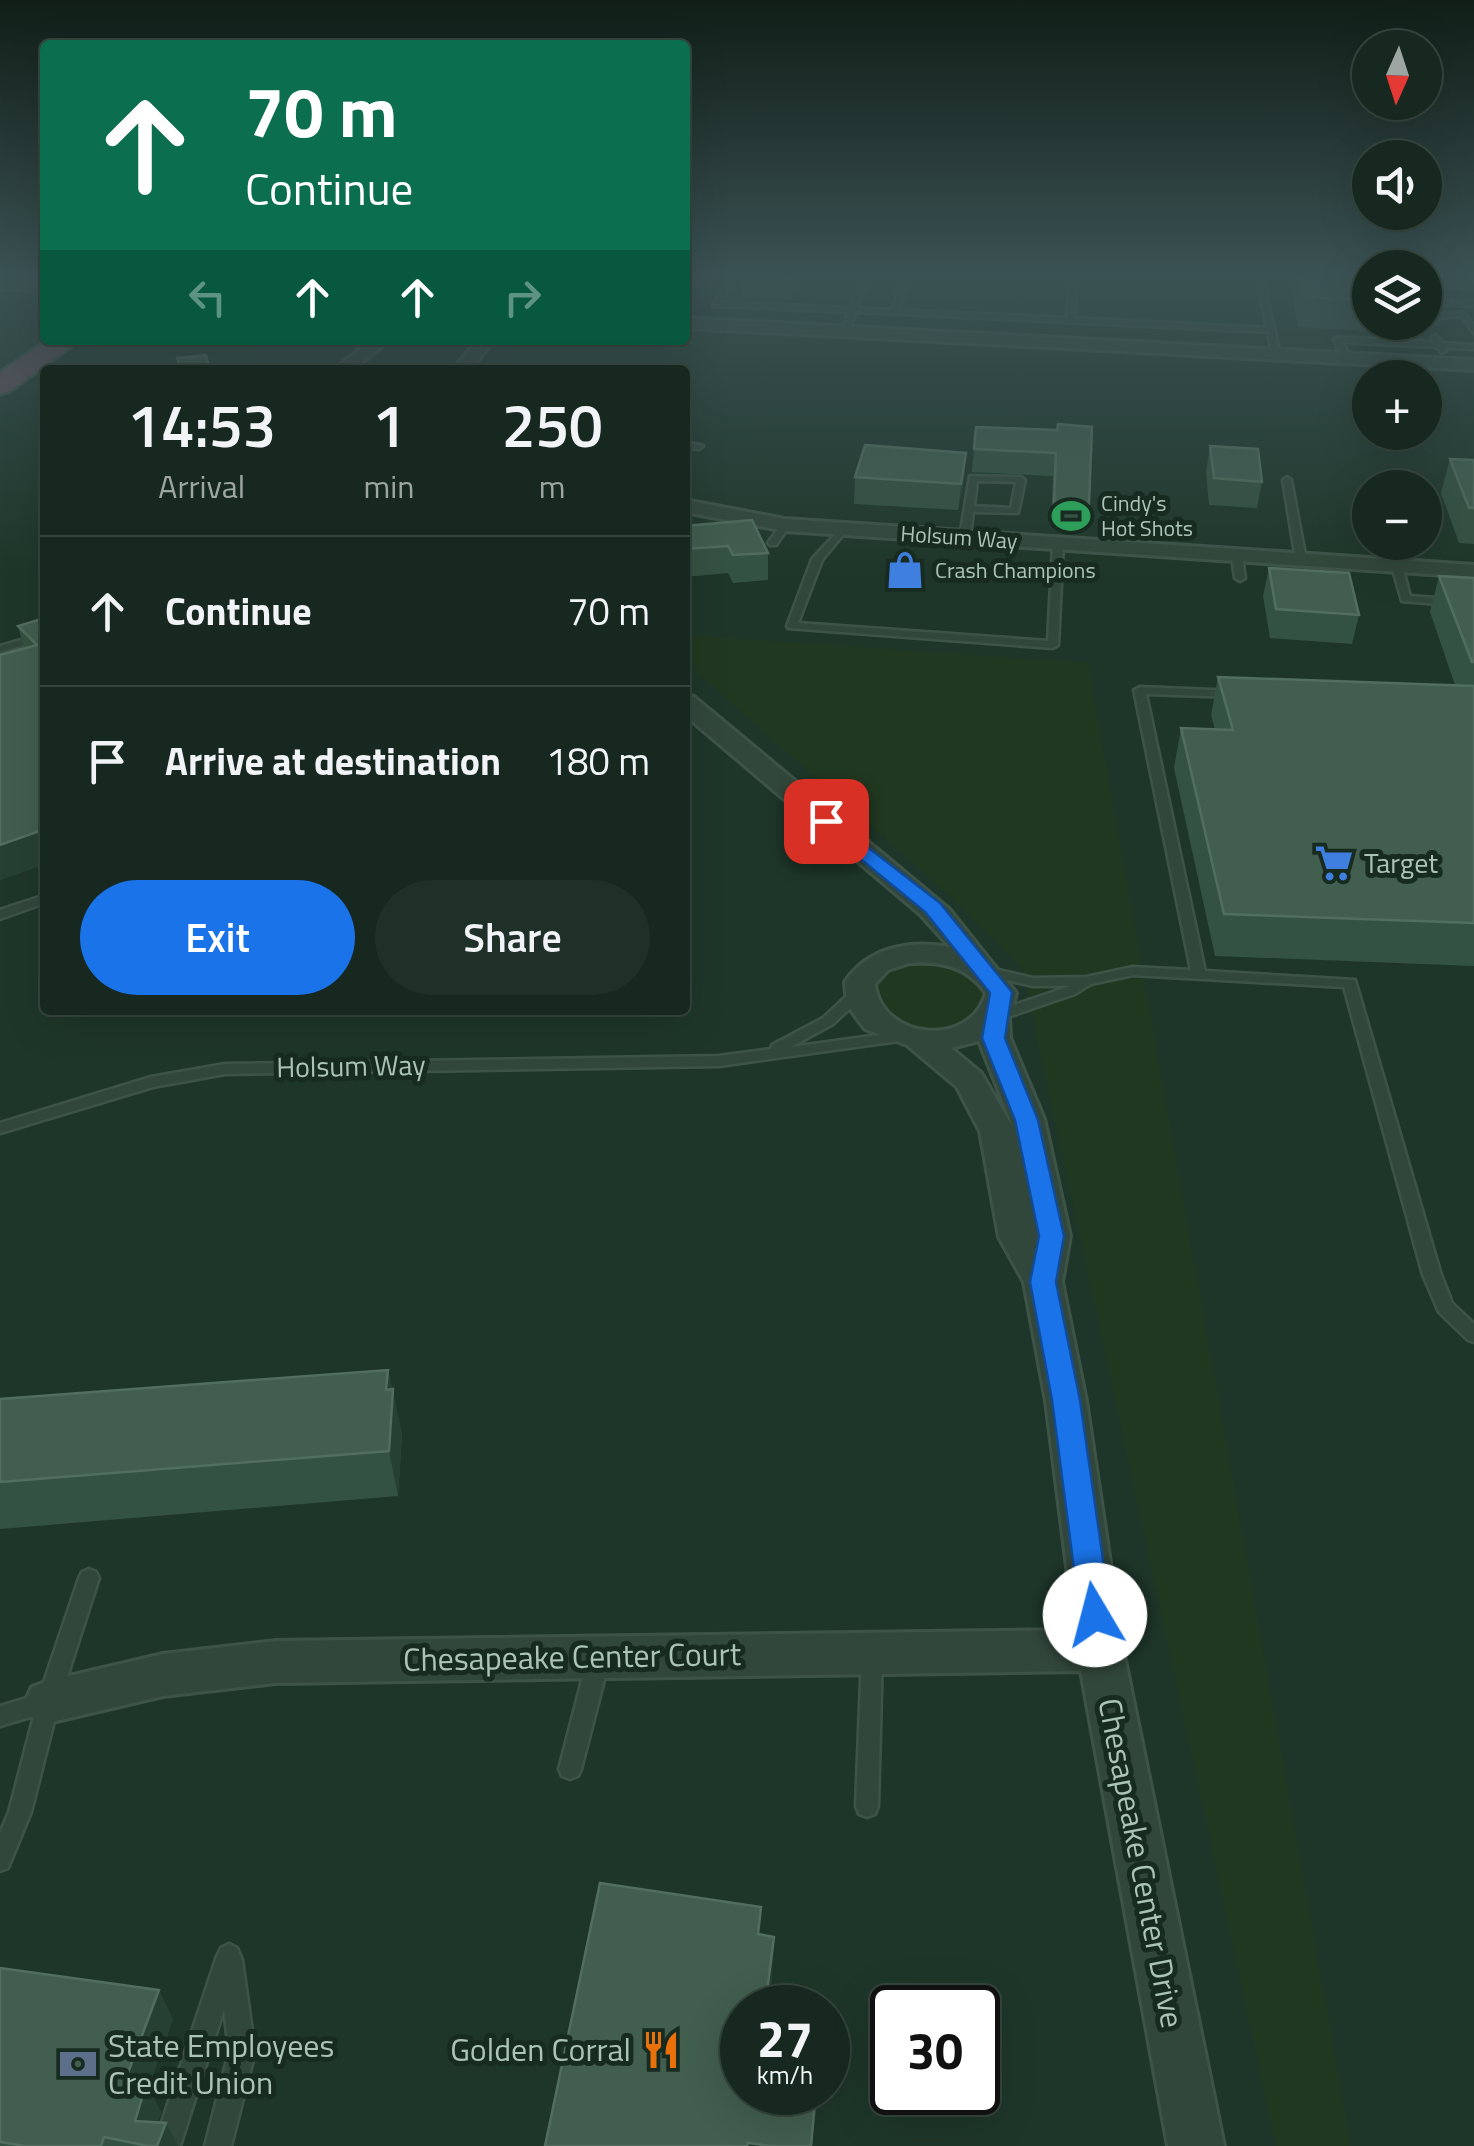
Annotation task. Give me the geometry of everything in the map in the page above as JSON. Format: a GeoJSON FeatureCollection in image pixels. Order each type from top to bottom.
{"type":"FeatureCollection","features":[{"type":"Feature","properties":{"kind":"street","name":"Holsum Way"},"geometry":{"type":"LineString","coordinates":[[690,507],[779,534],[842,529],[1301,560],[1346,568],[1397,566],[1474,572]]}},
{"type":"Feature","properties":{"kind":"street"},"geometry":{"type":"LineString","coordinates":[[690,706],[932,907],[1001,992],[994,1038],[1027,1120],[1052,1236],[1043,1282]]}},
{"type":"Feature","properties":{"kind":"street"},"geometry":{"type":"LineString","coordinates":[[910,892],[910,930],[890,958],[866,972],[858,993],[862,1007],[872,1019],[913,1037],[969,1080],[984,1102],[997,1131],[1017,1237],[1043,1282]]}},
{"type":"Feature","properties":{"kind":"street"},"geometry":{"type":"LineString","coordinates":[[890,958],[942,954],[980,968]]}},
{"type":"Feature","properties":{"kind":"street"},"geometry":{"type":"LineString","coordinates":[[913,1037],[962,1036],[995,1018]]}},
{"type":"Feature","properties":{"kind":"street","name":"Chesapeake Center Drive"},"geometry":{"type":"LineString","coordinates":[[1043,1282],[1066,1400],[1100,1650],[1196,2146]]}},
{"type":"Feature","properties":{"kind":"street","name":"Chesapeake Center Court"},"geometry":{"type":"LineString","coordinates":[[48,1702],[162,1675],[276,1662],[1100,1650]]}},
{"type":"Feature","properties":{"kind":"lane"},"geometry":{"type":"LineString","coordinates":[[690,445],[698,446]]}},
{"type":"Feature","properties":{"kind":"lane"},"geometry":{"type":"LineString","coordinates":[[965,538],[973,478],[1020,480],[1015,511],[970,509]]}},
{"type":"Feature","properties":{"kind":"lane"},"geometry":{"type":"LineString","coordinates":[[1287,480],[1301,560]]}},
{"type":"Feature","properties":{"kind":"lane"},"geometry":{"type":"LineString","coordinates":[[842,529],[817,560],[792,626],[1053,646],[1058,544]]}},
{"type":"Feature","properties":{"kind":"lane"},"geometry":{"type":"LineString","coordinates":[[1237,556],[1240,578]]}},
{"type":"Feature","properties":{"kind":"lane"},"geometry":{"type":"LineString","coordinates":[[1397,566],[1406,599],[1474,604]]}},
{"type":"Feature","properties":{"kind":"lane"},"geometry":{"type":"LineString","coordinates":[[0,649],[40,637]]}},
{"type":"Feature","properties":{"kind":"lane"},"geometry":{"type":"LineString","coordinates":[[1199,975],[1140,690],[1258,696]]}},
{"type":"Feature","properties":{"kind":"lane"},"geometry":{"type":"LineString","coordinates":[[0,915],[40,901]]}},
{"type":"Feature","properties":{"kind":"lane"},"geometry":{"type":"LineString","coordinates":[[980,968],[1033,982],[1086,981],[1133,971],[1350,983],[1432,1274],[1445,1306],[1474,1334]]}},
{"type":"Feature","properties":{"kind":"lane"},"geometry":{"type":"LineString","coordinates":[[995,1018],[1022,1004],[1078,992],[1086,981]]}},
{"type":"Feature","properties":{"kind":"lane"},"geometry":{"type":"LineString","coordinates":[[769,1052],[828,1021],[858,993]]}},
{"type":"Feature","properties":{"kind":"lane"},"geometry":{"type":"LineString","coordinates":[[769,1052],[913,1037]]}},
{"type":"Feature","properties":{"kind":"lane","name":"Holsum Way"},"geometry":{"type":"LineString","coordinates":[[0,1128],[151,1082],[225,1069],[719,1060],[769,1052]]}},
{"type":"Feature","properties":{"kind":"lane"},"geometry":{"type":"LineString","coordinates":[[0,1860],[20,1812],[48,1702],[89,1578]]}},
{"type":"Feature","properties":{"kind":"lane"},"geometry":{"type":"LineString","coordinates":[[866,1806],[872,1654]]}},
{"type":"Feature","properties":{"kind":"lane"},"geometry":{"type":"LineString","coordinates":[[570,1768],[598,1657]]}},
{"type":"Feature","properties":{"kind":"lane"},"geometry":{"type":"LineString","coordinates":[[0,1716],[48,1702]]}},
{"type":"Feature","properties":{"kind":"lane"},"geometry":{"type":"LineString","coordinates":[[167,2146],[229,1956],[242,2052],[218,2146]]}},
{"type":"Feature","properties":{"kind":"green space"},"geometry":{"type":"Polygon","coordinates":[[[690,635],[1088,663],[1351,2146],[1276,2146],[1022,968],[950,896],[690,666],[690,635]]]}},
{"type":"Feature","properties":{"kind":"green space"},"geometry":{"type":"Polygon","coordinates":[[[914,962],[936,963],[962,972],[986,992],[987,1003],[970,1021],[951,1029],[927,1030],[894,1020],[884,1012],[874,992],[886,973],[914,962]]]}},
{"type":"Feature","properties":{"kind":"building"},"geometry":{"type":"Polygon","coordinates":[[[1058,424],[1092,427],[1089,504],[1054,502],[1056,453],[974,449],[976,427],[1057,430],[1058,424]]]}},
{"type":"Feature","properties":{"kind":"building"},"geometry":{"type":"Polygon","coordinates":[[[865,445],[966,453],[961,484],[855,477],[865,445]]]}},
{"type":"Feature","properties":{"kind":"building"},"geometry":{"type":"Polygon","coordinates":[[[1210,446],[1258,449],[1262,482],[1214,478],[1210,446]]]}},
{"type":"Feature","properties":{"kind":"building"},"geometry":{"type":"Polygon","coordinates":[[[1450,459],[1474,460],[1474,508],[1469,508],[1450,459]]]}},
{"type":"Feature","properties":{"kind":"building"},"geometry":{"type":"Polygon","coordinates":[[[752,520],[768,553],[733,555],[728,546],[690,549],[690,526],[752,520]]]}},
{"type":"Feature","properties":{"kind":"building"},"geometry":{"type":"Polygon","coordinates":[[[1269,568],[1349,573],[1359,615],[1276,609],[1269,568]]]}},
{"type":"Feature","properties":{"kind":"building"},"geometry":{"type":"Polygon","coordinates":[[[1439,576],[1474,578],[1474,662],[1472,662],[1439,576]]]}},
{"type":"Feature","properties":{"kind":"building"},"geometry":{"type":"Polygon","coordinates":[[[40,619],[40,831],[0,845],[0,655],[37,645],[18,626],[40,619]]]}},
{"type":"Feature","properties":{"kind":"building","name":"Target"},"geometry":{"type":"Polygon","coordinates":[[[1218,677],[1474,686],[1474,923],[1224,914],[1181,728],[1233,730],[1218,677]]]}},
{"type":"Feature","properties":{"kind":"building"},"geometry":{"type":"Polygon","coordinates":[[[388,1370],[386,1390],[393,1389],[389,1451],[0,1482],[0,1399],[388,1370]]]}},
{"type":"Feature","properties":{"kind":"building","name":"Golden Corral"},"geometry":{"type":"Polygon","coordinates":[[[600,1883],[761,1907],[758,1934],[774,1937],[768,1985],[720,1985],[720,2115],[814,2115],[811,2146],[545,2146],[600,1883]]]}},
{"type":"Feature","properties":{"kind":"building","name":"State Employees Credit Union"},"geometry":{"type":"Polygon","coordinates":[[[0,1968],[159,1990],[125,2081],[146,2085],[135,2121],[166,2123],[157,2146],[104,2137],[101,2146],[24,2146],[0,2142],[0,1968]]]}},
{"type":"Feature","properties":{"kind":"place","name":"Cindy's Hot Shots"},"geometry":{"type":"Point","coordinates":[1071,516]}},
{"type":"Feature","properties":{"kind":"place","name":"Crash Champions"},"geometry":{"type":"Point","coordinates":[905,570]}},
{"type":"Feature","properties":{"kind":"place","name":"Target"},"geometry":{"type":"Point","coordinates":[1334,863]}},
{"type":"Feature","properties":{"kind":"place","name":"Golden Corral"},"geometry":{"type":"Point","coordinates":[661,2050]}},
{"type":"Feature","properties":{"kind":"place","name":"State Employees Credit Union"},"geometry":{"type":"Point","coordinates":[78,2064]}},
{"type":"Feature","properties":{"kind":"route"},"geometry":{"type":"LineString","coordinates":[[826,821],[932,907],[1001,992],[994,1038],[1027,1120],[1052,1236],[1043,1282],[1066,1400],[1095,1615]]}}]}
